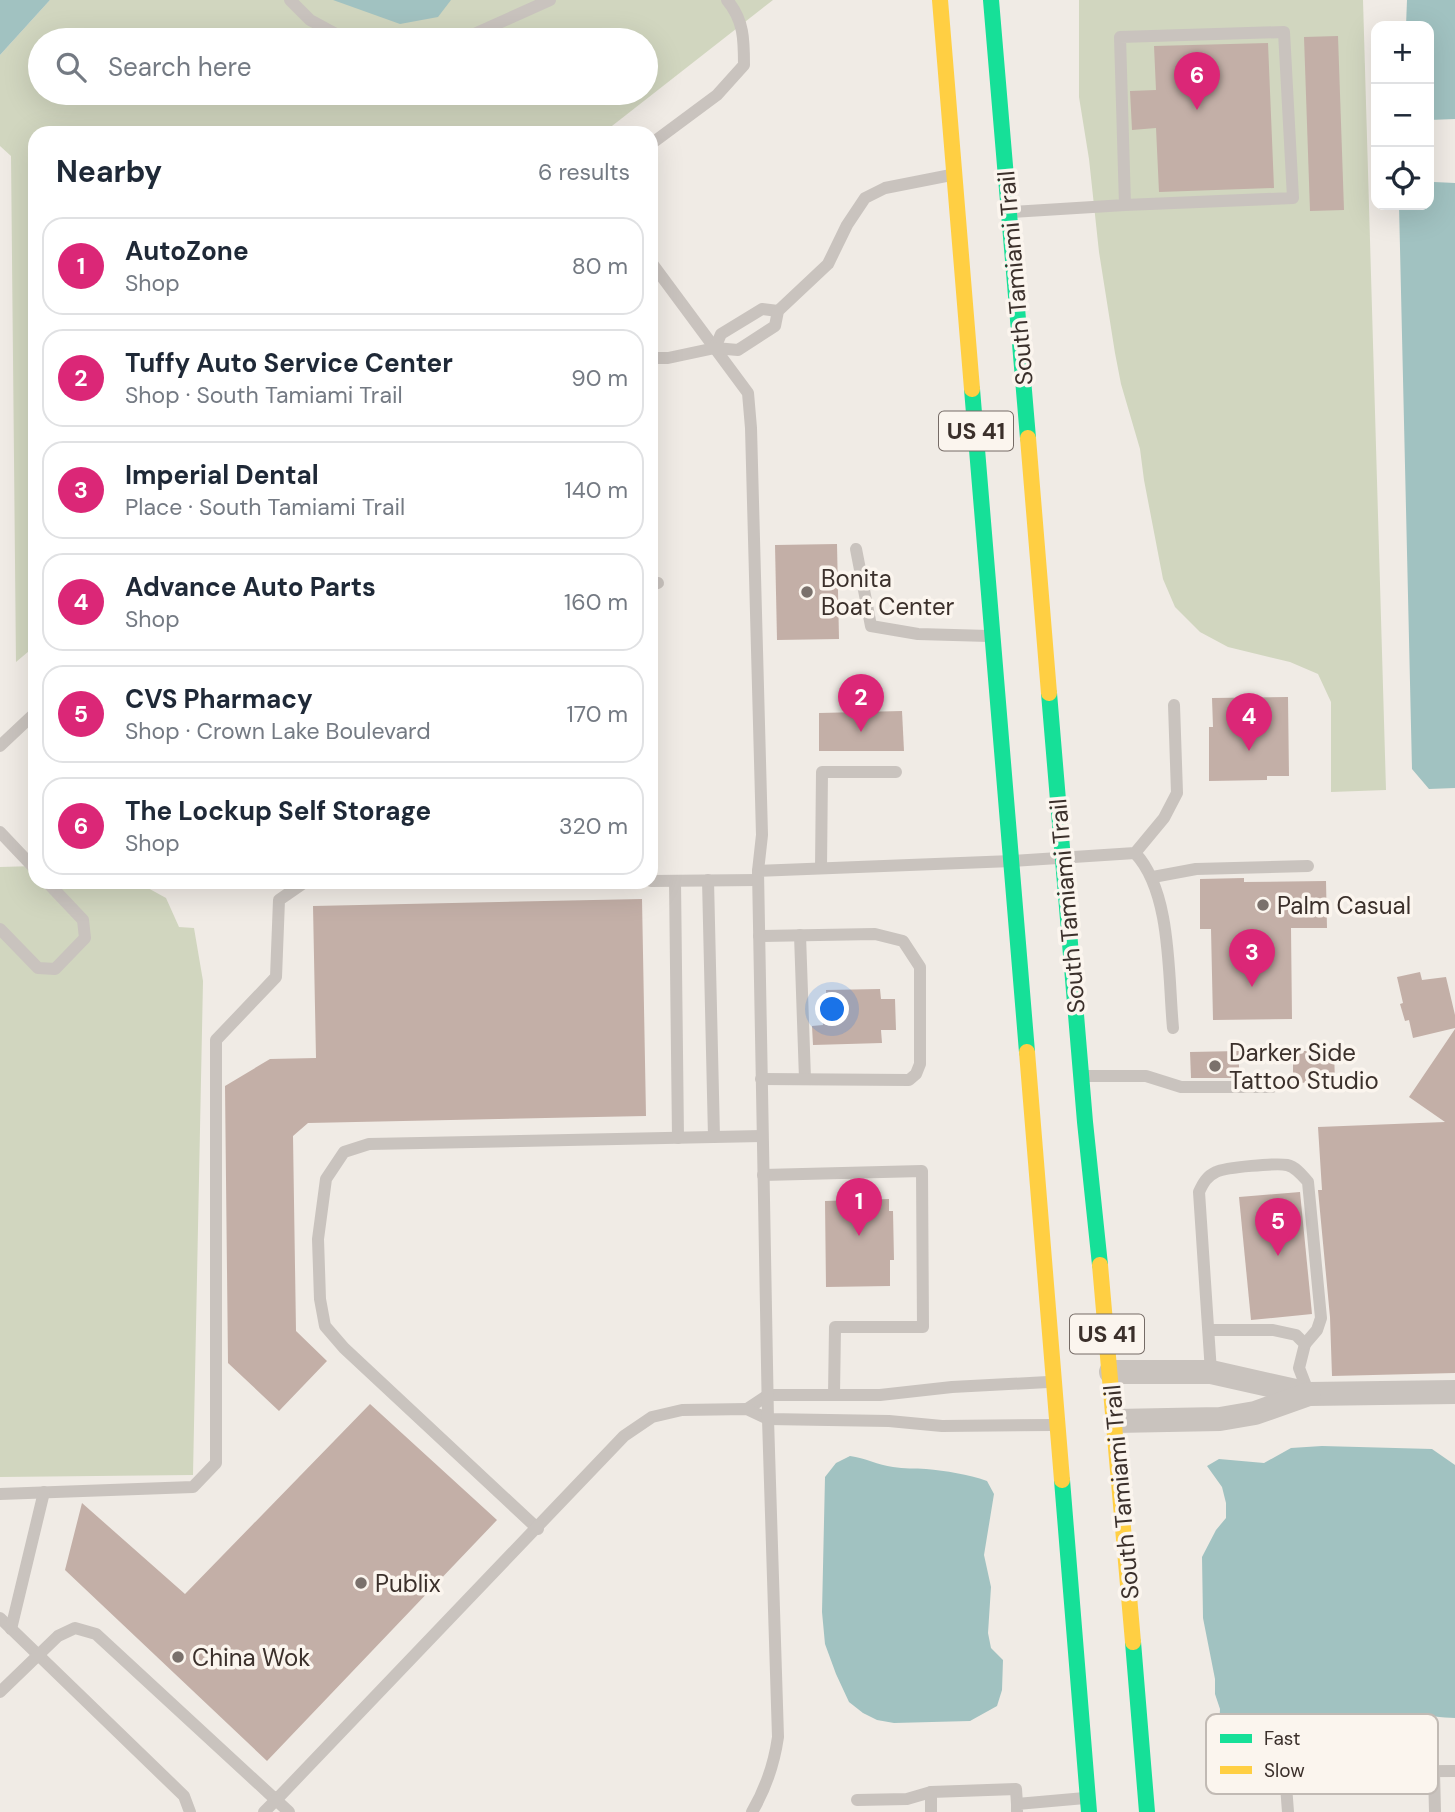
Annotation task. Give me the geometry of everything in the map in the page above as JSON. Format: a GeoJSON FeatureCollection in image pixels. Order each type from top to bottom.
{"type":"FeatureCollection","features":[{"type":"Feature","properties":{"kind":"main road","name":"South Tamiami Trail"},"geometry":{"type":"LineString","coordinates":[[940,0],[1089,1805]]}},
{"type":"Feature","properties":{"kind":"main road","name":"South Tamiami Trail"},"geometry":{"type":"LineString","coordinates":[[992,0],[1081,1076],[1111,1372],[1147,1812]]}},
{"type":"Feature","properties":{"kind":"street"},"geometry":{"type":"LineString","coordinates":[[1111,1372],[1211,1372],[1309,1394],[1455,1392]]}},
{"type":"Feature","properties":{"kind":"street"},"geometry":{"type":"LineString","coordinates":[[1115,1421],[1220,1419],[1255,1413],[1309,1394]]}},
{"type":"Feature","properties":{"kind":"lane"},"geometry":{"type":"LineString","coordinates":[[290,0],[310,20],[324,28]]}},
{"type":"Feature","properties":{"kind":"lane"},"geometry":{"type":"LineString","coordinates":[[486,28],[550,0]]}},
{"type":"Feature","properties":{"kind":"lane"},"geometry":{"type":"LineString","coordinates":[[658,139],[717,95],[744,65],[744,35],[740,19],[727,0]]}},
{"type":"Feature","properties":{"kind":"lane"},"geometry":{"type":"LineString","coordinates":[[1009,213],[1293,198],[1284,32],[1119,37],[1125,205]]}},
{"type":"Feature","properties":{"kind":"lane"},"geometry":{"type":"LineString","coordinates":[[658,358],[715,348],[738,350],[775,326],[778,311],[828,264],[847,225],[865,198],[885,188],[954,174]]}},
{"type":"Feature","properties":{"kind":"lane"},"geometry":{"type":"LineString","coordinates":[[658,271],[748,393],[751,428],[762,835],[758,876],[762,1136],[778,1737],[775,1760],[764,1791],[752,1812]]}},
{"type":"Feature","properties":{"kind":"lane"},"geometry":{"type":"LineString","coordinates":[[715,348],[721,334],[762,309],[778,311]]}},
{"type":"Feature","properties":{"kind":"lane"},"geometry":{"type":"LineString","coordinates":[[856,549],[871,626],[918,634],[993,636]]}},
{"type":"Feature","properties":{"kind":"lane"},"geometry":{"type":"LineString","coordinates":[[658,881],[708,880],[821,868],[1012,861],[1135,853],[1164,818],[1177,793],[1174,705]]}},
{"type":"Feature","properties":{"kind":"lane"},"geometry":{"type":"LineString","coordinates":[[0,746],[28,720]]}},
{"type":"Feature","properties":{"kind":"lane"},"geometry":{"type":"LineString","coordinates":[[821,868],[822,772],[896,772]]}},
{"type":"Feature","properties":{"kind":"lane"},"geometry":{"type":"LineString","coordinates":[[0,832],[28,862]]}},
{"type":"Feature","properties":{"kind":"lane"},"geometry":{"type":"LineString","coordinates":[[1135,853],[1153,877],[1164,930],[1173,1028]]}},
{"type":"Feature","properties":{"kind":"lane"},"geometry":{"type":"LineString","coordinates":[[1153,877],[1196,869],[1308,866]]}},
{"type":"Feature","properties":{"kind":"lane"},"geometry":{"type":"LineString","coordinates":[[708,880],[714,1137]]}},
{"type":"Feature","properties":{"kind":"lane"},"geometry":{"type":"LineString","coordinates":[[675,881],[678,1138]]}},
{"type":"Feature","properties":{"kind":"lane"},"geometry":{"type":"LineString","coordinates":[[0,929],[38,968],[55,969],[86,938],[83,920],[54,889]]}},
{"type":"Feature","properties":{"kind":"lane"},"geometry":{"type":"LineString","coordinates":[[0,1494],[193,1487],[216,1463],[216,1040],[276,976],[279,900],[295,889]]}},
{"type":"Feature","properties":{"kind":"lane"},"geometry":{"type":"LineString","coordinates":[[759,936],[875,934],[903,941],[920,967],[920,1064],[916,1074],[909,1080],[761,1079]]}},
{"type":"Feature","properties":{"kind":"lane"},"geometry":{"type":"LineString","coordinates":[[800,935],[805,1079]]}},
{"type":"Feature","properties":{"kind":"lane"},"geometry":{"type":"LineString","coordinates":[[1081,1076],[1146,1076],[1181,1087],[1272,1087]]}},
{"type":"Feature","properties":{"kind":"lane"},"geometry":{"type":"LineString","coordinates":[[538,1529],[352,1355],[325,1326],[320,1299],[318,1239],[326,1178],[344,1152],[369,1144],[762,1136]]}},
{"type":"Feature","properties":{"kind":"lane"},"geometry":{"type":"LineString","coordinates":[[1211,1372],[1199,1192],[1204,1180],[1218,1171],[1288,1165],[1298,1170],[1308,1182],[1321,1318],[1317,1330],[1305,1344],[1298,1368],[1309,1394]]}},
{"type":"Feature","properties":{"kind":"lane"},"geometry":{"type":"LineString","coordinates":[[763,1175],[922,1171],[923,1327],[835,1327],[834,1395]]}},
{"type":"Feature","properties":{"kind":"lane"},"geometry":{"type":"LineString","coordinates":[[1209,1330],[1273,1330],[1296,1335],[1305,1344]]}},
{"type":"Feature","properties":{"kind":"lane"},"geometry":{"type":"LineString","coordinates":[[747,1409],[768,1395],[880,1395],[952,1387],[1052,1382]]}},
{"type":"Feature","properties":{"kind":"lane"},"geometry":{"type":"LineString","coordinates":[[264,1812],[538,1529],[624,1436],[652,1418],[682,1410],[747,1409],[768,1419],[889,1421],[942,1426],[1056,1425]]}},
{"type":"Feature","properties":{"kind":"lane"},"geometry":{"type":"LineString","coordinates":[[11,1629],[44,1492]]}},
{"type":"Feature","properties":{"kind":"lane"},"geometry":{"type":"LineString","coordinates":[[0,1618],[184,1796],[190,1812]]}},
{"type":"Feature","properties":{"kind":"lane"},"geometry":{"type":"LineString","coordinates":[[0,1692],[58,1636],[75,1628],[96,1634],[289,1812]]}},
{"type":"Feature","properties":{"kind":"lane"},"geometry":{"type":"LineString","coordinates":[[857,1800],[907,1799],[931,1792],[1016,1789],[1017,1808],[1089,1805]]}},
{"type":"Feature","properties":{"kind":"lane"},"geometry":{"type":"LineString","coordinates":[[931,1792],[931,1812]]}},
{"type":"Feature","properties":{"kind":"lane"},"geometry":{"type":"LineString","coordinates":[[1287,1794],[1288,1812]]}},
{"type":"Feature","properties":{"kind":"lane"},"geometry":{"type":"LineString","coordinates":[[1435,1794],[1435,1812]]}},
{"type":"Feature","properties":{"kind":"green space"},"geometry":{"type":"Polygon","coordinates":[[[50,0],[773,0],[658,90],[658,28],[28,28],[28,105],[639,105],[612,126],[28,126],[28,652],[16,662],[11,156],[0,146],[0,55],[50,0]]]}},
{"type":"Feature","properties":{"kind":"green space"},"geometry":{"type":"Polygon","coordinates":[[[1079,0],[1363,0],[1386,790],[1331,792],[1331,702],[1318,674],[1290,662],[1228,647],[1200,632],[1175,607],[1163,579],[1140,449],[1121,384],[1099,252],[1079,97],[1079,0]]]}},
{"type":"Feature","properties":{"kind":"green space"},"geometry":{"type":"Polygon","coordinates":[[[28,866],[28,889],[150,889],[166,898],[179,927],[194,928],[203,981],[193,1475],[0,1477],[0,867],[28,866]]]}},
{"type":"Feature","properties":{"kind":"water"},"geometry":{"type":"Polygon","coordinates":[[[0,0],[50,0],[0,55],[0,0]]]}},
{"type":"Feature","properties":{"kind":"water"},"geometry":{"type":"Polygon","coordinates":[[[333,0],[451,0],[438,17],[400,24],[333,0]]]}},
{"type":"Feature","properties":{"kind":"water"},"geometry":{"type":"Polygon","coordinates":[[[1407,0],[1455,0],[1455,119],[1434,120],[1434,21],[1406,21],[1407,0]]]}},
{"type":"Feature","properties":{"kind":"water"},"geometry":{"type":"Polygon","coordinates":[[[1434,182],[1455,183],[1455,788],[1429,789],[1412,769],[1399,210],[1434,210],[1434,182]]]}},
{"type":"Feature","properties":{"kind":"water"},"geometry":{"type":"Polygon","coordinates":[[[1322,1446],[1432,1449],[1455,1465],[1455,1718],[1438,1717],[1438,1714],[1220,1714],[1203,1618],[1202,1557],[1216,1530],[1226,1518],[1226,1503],[1222,1487],[1207,1466],[1219,1459],[1264,1463],[1291,1448],[1322,1446]]]}},
{"type":"Feature","properties":{"kind":"water"},"geometry":{"type":"Polygon","coordinates":[[[850,1456],[893,1467],[972,1476],[987,1481],[994,1494],[984,1555],[991,1587],[988,1633],[991,1648],[1003,1660],[1002,1690],[997,1706],[970,1721],[894,1723],[877,1720],[849,1702],[836,1674],[825,1644],[822,1612],[825,1477],[836,1463],[850,1456]]]}},
{"type":"Feature","properties":{"kind":"building"},"geometry":{"type":"Polygon","coordinates":[[[1338,36],[1344,210],[1310,211],[1304,37],[1338,36]]]}},
{"type":"Feature","properties":{"kind":"building"},"geometry":{"type":"Polygon","coordinates":[[[1268,43],[1274,188],[1159,192],[1156,128],[1132,130],[1130,91],[1156,90],[1154,46],[1268,43]]]}},
{"type":"Feature","properties":{"kind":"building","name":"Bonita Boat Center"},"geometry":{"type":"Polygon","coordinates":[[[837,544],[839,639],[777,640],[775,545],[837,544]]]}},
{"type":"Feature","properties":{"kind":"building"},"geometry":{"type":"Polygon","coordinates":[[[1288,697],[1289,776],[1267,776],[1267,780],[1209,781],[1212,698],[1288,697]]]}},
{"type":"Feature","properties":{"kind":"building"},"geometry":{"type":"Polygon","coordinates":[[[902,711],[904,751],[819,751],[819,713],[902,711]]]}},
{"type":"Feature","properties":{"kind":"building"},"geometry":{"type":"Polygon","coordinates":[[[1244,878],[1244,882],[1326,881],[1327,928],[1291,928],[1292,1019],[1213,1020],[1211,929],[1200,929],[1200,879],[1244,878]]]}},
{"type":"Feature","properties":{"kind":"building"},"geometry":{"type":"Polygon","coordinates":[[[642,899],[646,1116],[308,1123],[293,1136],[296,1331],[327,1361],[279,1411],[228,1363],[225,1086],[270,1059],[316,1058],[313,906],[642,899]]]}},
{"type":"Feature","properties":{"kind":"building"},"geometry":{"type":"Polygon","coordinates":[[[1420,972],[1422,980],[1446,977],[1455,1015],[1455,1028],[1413,1038],[1409,1020],[1405,1021],[1400,1004],[1403,1003],[1397,977],[1420,972]]]}},
{"type":"Feature","properties":{"kind":"building"},"geometry":{"type":"Polygon","coordinates":[[[880,989],[881,999],[895,999],[896,1030],[881,1030],[882,1043],[813,1045],[812,1026],[823,1025],[822,1004],[827,1004],[826,990],[880,989]]]}},
{"type":"Feature","properties":{"kind":"building"},"geometry":{"type":"Polygon","coordinates":[[[1455,1029],[1455,1373],[1332,1376],[1330,1317],[1318,1190],[1322,1190],[1318,1127],[1445,1122],[1409,1097],[1455,1029]]]}},
{"type":"Feature","properties":{"kind":"building","name":"Darker Side Tattoo Studio"},"geometry":{"type":"Polygon","coordinates":[[[1239,1051],[1239,1078],[1191,1078],[1190,1052],[1239,1051]]]}},
{"type":"Feature","properties":{"kind":"building"},"geometry":{"type":"Polygon","coordinates":[[[1293,1051],[1334,1051],[1335,1082],[1293,1083],[1293,1051]]]}},
{"type":"Feature","properties":{"kind":"building"},"geometry":{"type":"Polygon","coordinates":[[[1300,1192],[1312,1314],[1251,1320],[1239,1197],[1300,1192]]]}},
{"type":"Feature","properties":{"kind":"building"},"geometry":{"type":"Polygon","coordinates":[[[889,1199],[889,1211],[893,1211],[894,1260],[890,1260],[890,1286],[826,1287],[825,1201],[889,1199]]]}},
{"type":"Feature","properties":{"kind":"building"},"geometry":{"type":"Polygon","coordinates":[[[370,1404],[497,1520],[267,1761],[65,1570],[82,1503],[185,1594],[370,1404]]]}},
{"type":"Feature","properties":{"kind":"traffic: fast"},"geometry":{"type":"LineString","coordinates":[[991,0],[1028,438]]}},
{"type":"Feature","properties":{"kind":"traffic: fast"},"geometry":{"type":"LineString","coordinates":[[972,389],[1027,1052]]}},
{"type":"Feature","properties":{"kind":"traffic: fast"},"geometry":{"type":"LineString","coordinates":[[1049,693],[1085,1122],[1100,1265]]}},
{"type":"Feature","properties":{"kind":"traffic: fast"},"geometry":{"type":"LineString","coordinates":[[1062,1480],[1089,1812]]}},
{"type":"Feature","properties":{"kind":"traffic: fast"},"geometry":{"type":"LineString","coordinates":[[1133,1642],[1147,1812]]}},
{"type":"Feature","properties":{"kind":"traffic: slow"},"geometry":{"type":"LineString","coordinates":[[940,0],[972,389]]}},
{"type":"Feature","properties":{"kind":"traffic: slow"},"geometry":{"type":"LineString","coordinates":[[1028,438],[1049,693]]}},
{"type":"Feature","properties":{"kind":"traffic: slow"},"geometry":{"type":"LineString","coordinates":[[1027,1052],[1062,1480]]}},
{"type":"Feature","properties":{"kind":"traffic: slow"},"geometry":{"type":"LineString","coordinates":[[1100,1265],[1133,1642]]}},
{"type":"Feature","properties":{"kind":"place","name":"The Lockup Self Storage"},"geometry":{"type":"Point","coordinates":[1197,110]}},
{"type":"Feature","properties":{"kind":"place","name":"Bonita Boat Center"},"geometry":{"type":"Point","coordinates":[807,592]}},
{"type":"Feature","properties":{"kind":"place","name":"Tuffy Auto Service Center"},"geometry":{"type":"Point","coordinates":[861,732]}},
{"type":"Feature","properties":{"kind":"place","name":"Advance Auto Parts"},"geometry":{"type":"Point","coordinates":[1249,751]}},
{"type":"Feature","properties":{"kind":"place","name":"Palm Casual"},"geometry":{"type":"Point","coordinates":[1263,905]}},
{"type":"Feature","properties":{"kind":"place","name":"Imperial Dental"},"geometry":{"type":"Point","coordinates":[1252,987]}},
{"type":"Feature","properties":{"kind":"place","name":"Darker Side Tattoo Studio"},"geometry":{"type":"Point","coordinates":[1215,1066]}},
{"type":"Feature","properties":{"kind":"place","name":"AutoZone"},"geometry":{"type":"Point","coordinates":[859,1236]}},
{"type":"Feature","properties":{"kind":"place","name":"CVS Pharmacy"},"geometry":{"type":"Point","coordinates":[1278,1256]}},
{"type":"Feature","properties":{"kind":"place","name":"Publix"},"geometry":{"type":"Point","coordinates":[361,1583]}},
{"type":"Feature","properties":{"kind":"place","name":"China Wok"},"geometry":{"type":"Point","coordinates":[178,1657]}}]}
